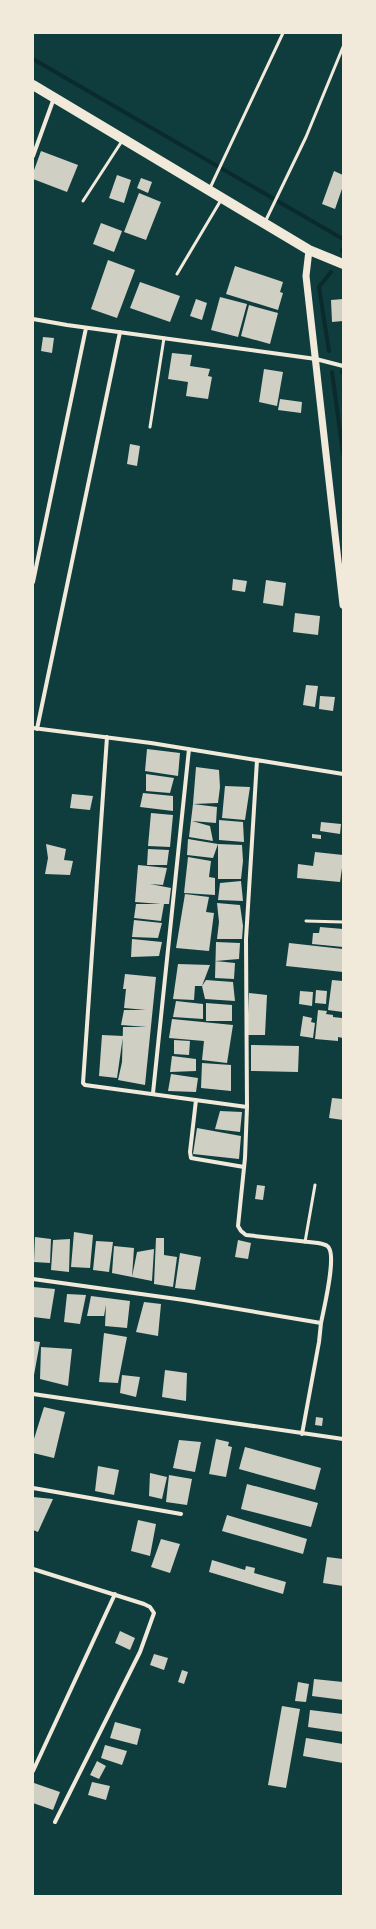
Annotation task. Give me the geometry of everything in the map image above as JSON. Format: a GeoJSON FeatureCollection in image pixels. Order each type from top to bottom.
{"type":"FeatureCollection","features":[{"type":"Feature","properties":{"kind":"main road"},"geometry":{"type":"LineString","coordinates":[[33,85],[209,192],[222,198],[309,250],[343,264]]}},
{"type":"Feature","properties":{"kind":"street"},"geometry":{"type":"LineString","coordinates":[[33,156],[54,98]]}},
{"type":"Feature","properties":{"kind":"street"},"geometry":{"type":"LineString","coordinates":[[309,250],[306,276],[342,581],[343,605]]}},
{"type":"Feature","properties":{"kind":"street"},"geometry":{"type":"LineString","coordinates":[[33,319],[86,328],[316,359],[343,366]]}},
{"type":"Feature","properties":{"kind":"street"},"geometry":{"type":"LineString","coordinates":[[33,582],[86,328]]}},
{"type":"Feature","properties":{"kind":"street"},"geometry":{"type":"LineString","coordinates":[[120,332],[35,728],[189,749],[343,774]]}},
{"type":"Feature","properties":{"kind":"street"},"geometry":{"type":"LineString","coordinates":[[106,737],[83,1083],[85,1085],[247,1107]]}},
{"type":"Feature","properties":{"kind":"street"},"geometry":{"type":"LineString","coordinates":[[153,1094],[189,749]]}},
{"type":"Feature","properties":{"kind":"street"},"geometry":{"type":"LineString","coordinates":[[258,760],[246,939],[247,1107],[244,1167],[237,1218],[238,1226],[246,1235],[326,1244],[330,1248],[332,1256],[330,1277],[302,1434]]}},
{"type":"Feature","properties":{"kind":"street"},"geometry":{"type":"LineString","coordinates":[[196,1100],[190,1152],[191,1158],[244,1167]]}},
{"type":"Feature","properties":{"kind":"street"},"geometry":{"type":"LineString","coordinates":[[33,1280],[184,1300],[321,1323]]}},
{"type":"Feature","properties":{"kind":"street"},"geometry":{"type":"LineString","coordinates":[[33,1394],[343,1439]]}},
{"type":"Feature","properties":{"kind":"street"},"geometry":{"type":"LineString","coordinates":[[33,1488],[181,1514]]}},
{"type":"Feature","properties":{"kind":"street"},"geometry":{"type":"LineString","coordinates":[[33,1569],[115,1594],[150,1607],[154,1613],[140,1652],[55,1822]]}},
{"type":"Feature","properties":{"kind":"street"},"geometry":{"type":"LineString","coordinates":[[33,1771],[115,1594]]}},
{"type":"Feature","properties":{"kind":"lane"},"geometry":{"type":"LineString","coordinates":[[209,192],[283,33]]}},
{"type":"Feature","properties":{"kind":"lane"},"geometry":{"type":"LineString","coordinates":[[264,223],[306,137],[343,47]]}},
{"type":"Feature","properties":{"kind":"lane"},"geometry":{"type":"LineString","coordinates":[[84,202],[122,139]]}},
{"type":"Feature","properties":{"kind":"lane"},"geometry":{"type":"LineString","coordinates":[[177,274],[222,198]]}},
{"type":"Feature","properties":{"kind":"lane"},"geometry":{"type":"LineString","coordinates":[[150,427],[164,338]]}},
{"type":"Feature","properties":{"kind":"lane"},"geometry":{"type":"LineString","coordinates":[[306,921],[343,922]]}},
{"type":"Feature","properties":{"kind":"lane"},"geometry":{"type":"LineString","coordinates":[[305,1242],[315,1185]]}},
{"type":"Feature","properties":{"kind":"building"},"geometry":{"type":"Polygon","coordinates":[[[41,151],[78,165],[67,192],[33,179],[33,173],[41,151]]]}},
{"type":"Feature","properties":{"kind":"building"},"geometry":{"type":"Polygon","coordinates":[[[334,171],[343,175],[343,186],[335,209],[322,204],[334,171]]]}},
{"type":"Feature","properties":{"kind":"building"},"geometry":{"type":"Polygon","coordinates":[[[117,175],[131,180],[124,203],[109,198],[117,175]]]}},
{"type":"Feature","properties":{"kind":"building"},"geometry":{"type":"Polygon","coordinates":[[[141,178],[152,182],[148,193],[137,188],[141,178]]]}},
{"type":"Feature","properties":{"kind":"building"},"geometry":{"type":"Polygon","coordinates":[[[139,193],[161,202],[146,240],[124,232],[139,193]]]}},
{"type":"Feature","properties":{"kind":"building"},"geometry":{"type":"Polygon","coordinates":[[[101,223],[122,231],[114,252],[93,244],[101,223]]]}},
{"type":"Feature","properties":{"kind":"building"},"geometry":{"type":"Polygon","coordinates":[[[108,260],[135,270],[117,318],[91,309],[108,260]]]}},
{"type":"Feature","properties":{"kind":"building"},"geometry":{"type":"Polygon","coordinates":[[[235,266],[283,282],[280,292],[283,293],[278,310],[226,294],[235,266]]]}},
{"type":"Feature","properties":{"kind":"building"},"geometry":{"type":"Polygon","coordinates":[[[140,282],[180,296],[170,322],[130,308],[140,282]]]}},
{"type":"Feature","properties":{"kind":"building"},"geometry":{"type":"Polygon","coordinates":[[[220,297],[247,304],[238,337],[211,330],[220,297]]]}},
{"type":"Feature","properties":{"kind":"building"},"geometry":{"type":"Polygon","coordinates":[[[196,299],[207,303],[202,320],[190,316],[196,299]]]}},
{"type":"Feature","properties":{"kind":"building"},"geometry":{"type":"Polygon","coordinates":[[[343,299],[343,321],[332,322],[331,300],[343,299]]]}},
{"type":"Feature","properties":{"kind":"building"},"geometry":{"type":"Polygon","coordinates":[[[249,305],[278,313],[270,344],[241,336],[249,305]]]}},
{"type":"Feature","properties":{"kind":"building"},"geometry":{"type":"Polygon","coordinates":[[[43,337],[54,338],[52,353],[41,351],[43,337]]]}},
{"type":"Feature","properties":{"kind":"building"},"geometry":{"type":"Polygon","coordinates":[[[172,353],[192,355],[190,366],[210,369],[208,376],[212,377],[208,399],[186,396],[188,382],[168,379],[172,353]]]}},
{"type":"Feature","properties":{"kind":"building"},"geometry":{"type":"Polygon","coordinates":[[[264,369],[283,372],[277,406],[259,402],[264,369]]]}},
{"type":"Feature","properties":{"kind":"building"},"geometry":{"type":"Polygon","coordinates":[[[280,399],[302,402],[301,413],[278,410],[280,399]]]}},
{"type":"Feature","properties":{"kind":"building"},"geometry":{"type":"Polygon","coordinates":[[[130,444],[140,446],[137,466],[127,464],[130,444]]]}},
{"type":"Feature","properties":{"kind":"building"},"geometry":{"type":"Polygon","coordinates":[[[233,579],[247,581],[245,592],[232,590],[233,579]]]}},
{"type":"Feature","properties":{"kind":"building"},"geometry":{"type":"Polygon","coordinates":[[[266,580],[286,583],[283,606],[263,603],[266,580]]]}},
{"type":"Feature","properties":{"kind":"building"},"geometry":{"type":"Polygon","coordinates":[[[295,613],[320,616],[318,635],[293,632],[295,613]]]}},
{"type":"Feature","properties":{"kind":"building"},"geometry":{"type":"Polygon","coordinates":[[[306,685],[318,686],[315,707],[303,705],[306,685]]]}},
{"type":"Feature","properties":{"kind":"building"},"geometry":{"type":"Polygon","coordinates":[[[320,696],[335,697],[333,711],[319,709],[320,696]]]}},
{"type":"Feature","properties":{"kind":"building"},"geometry":{"type":"Polygon","coordinates":[[[147,749],[180,753],[178,776],[145,771],[147,749]]]}},
{"type":"Feature","properties":{"kind":"building"},"geometry":{"type":"Polygon","coordinates":[[[196,767],[219,770],[220,787],[218,803],[193,804],[196,767]]]}},
{"type":"Feature","properties":{"kind":"building"},"geometry":{"type":"Polygon","coordinates":[[[146,774],[174,778],[170,793],[146,791],[146,774]]]}},
{"type":"Feature","properties":{"kind":"building"},"geometry":{"type":"Polygon","coordinates":[[[225,786],[250,787],[245,820],[222,818],[225,786]]]}},
{"type":"Feature","properties":{"kind":"building"},"geometry":{"type":"Polygon","coordinates":[[[143,793],[173,796],[173,811],[140,807],[143,793]]]}},
{"type":"Feature","properties":{"kind":"building"},"geometry":{"type":"Polygon","coordinates":[[[72,794],[93,796],[90,810],[70,808],[72,794]]]}},
{"type":"Feature","properties":{"kind":"building"},"geometry":{"type":"Polygon","coordinates":[[[193,804],[217,807],[216,823],[192,821],[210,826],[213,841],[189,837],[193,804]]]}},
{"type":"Feature","properties":{"kind":"building"},"geometry":{"type":"Polygon","coordinates":[[[151,813],[173,815],[170,847],[148,846],[151,813]]]}},
{"type":"Feature","properties":{"kind":"building"},"geometry":{"type":"Polygon","coordinates":[[[219,820],[243,822],[244,842],[219,840],[219,820]]]}},
{"type":"Feature","properties":{"kind":"building"},"geometry":{"type":"Polygon","coordinates":[[[321,822],[341,824],[340,834],[320,831],[321,822]]]}},
{"type":"Feature","properties":{"kind":"building"},"geometry":{"type":"Polygon","coordinates":[[[312,834],[321,835],[321,839],[312,838],[312,834]]]}},
{"type":"Feature","properties":{"kind":"building"},"geometry":{"type":"Polygon","coordinates":[[[188,839],[218,844],[213,858],[187,855],[188,839]]]}},
{"type":"Feature","properties":{"kind":"building"},"geometry":{"type":"Polygon","coordinates":[[[46,844],[66,849],[64,860],[73,861],[70,875],[45,874],[48,858],[46,844]]]}},
{"type":"Feature","properties":{"kind":"building"},"geometry":{"type":"Polygon","coordinates":[[[218,844],[242,845],[243,861],[241,879],[218,879],[218,844]]]}},
{"type":"Feature","properties":{"kind":"building"},"geometry":{"type":"Polygon","coordinates":[[[148,849],[169,850],[167,865],[147,865],[148,849]]]}},
{"type":"Feature","properties":{"kind":"building"},"geometry":{"type":"Polygon","coordinates":[[[315,852],[343,855],[343,869],[342,868],[340,882],[297,878],[298,864],[313,866],[315,852]]]}},
{"type":"Feature","properties":{"kind":"building"},"geometry":{"type":"Polygon","coordinates":[[[188,857],[211,861],[209,877],[215,878],[215,895],[184,893],[188,857]]]}},
{"type":"Feature","properties":{"kind":"building"},"geometry":{"type":"Polygon","coordinates":[[[138,865],[167,868],[163,885],[150,884],[171,888],[169,904],[164,904],[161,921],[134,918],[136,904],[161,904],[135,902],[138,865]]]}},
{"type":"Feature","properties":{"kind":"building"},"geometry":{"type":"Polygon","coordinates":[[[241,881],[243,901],[218,900],[220,883],[241,881]]]}},
{"type":"Feature","properties":{"kind":"building"},"geometry":{"type":"Polygon","coordinates":[[[185,894],[209,897],[206,912],[214,913],[209,951],[176,948],[185,894]]]}},
{"type":"Feature","properties":{"kind":"building"},"geometry":{"type":"Polygon","coordinates":[[[217,903],[240,905],[243,926],[242,939],[217,939],[219,922],[217,903]]]}},
{"type":"Feature","properties":{"kind":"building"},"geometry":{"type":"Polygon","coordinates":[[[134,920],[162,923],[158,938],[132,937],[134,920]]]}},
{"type":"Feature","properties":{"kind":"building"},"geometry":{"type":"Polygon","coordinates":[[[320,927],[343,929],[343,947],[312,944],[313,933],[319,933],[320,927]]]}},
{"type":"Feature","properties":{"kind":"building"},"geometry":{"type":"Polygon","coordinates":[[[132,939],[162,942],[159,956],[131,957],[132,939]]]}},
{"type":"Feature","properties":{"kind":"building"},"geometry":{"type":"Polygon","coordinates":[[[216,942],[240,943],[239,959],[215,961],[216,942]]]}},
{"type":"Feature","properties":{"kind":"building"},"geometry":{"type":"Polygon","coordinates":[[[289,943],[343,949],[343,972],[286,966],[289,943]]]}},
{"type":"Feature","properties":{"kind":"building"},"geometry":{"type":"Polygon","coordinates":[[[215,961],[235,963],[234,979],[215,978],[215,961]]]}},
{"type":"Feature","properties":{"kind":"building"},"geometry":{"type":"Polygon","coordinates":[[[178,964],[210,965],[202,986],[195,986],[194,1000],[173,999],[178,964]]]}},
{"type":"Feature","properties":{"kind":"building"},"geometry":{"type":"Polygon","coordinates":[[[125,974],[156,977],[145,1085],[118,1080],[122,1062],[123,1027],[147,1027],[121,1025],[124,1010],[146,1010],[124,1008],[126,989],[123,989],[125,974]]]}},
{"type":"Feature","properties":{"kind":"building"},"geometry":{"type":"Polygon","coordinates":[[[206,980],[233,982],[235,1001],[205,999],[202,986],[206,980]]]}},
{"type":"Feature","properties":{"kind":"building"},"geometry":{"type":"Polygon","coordinates":[[[332,980],[343,981],[343,1012],[328,1010],[332,980]]]}},
{"type":"Feature","properties":{"kind":"building"},"geometry":{"type":"Polygon","coordinates":[[[316,990],[327,991],[326,1004],[315,1003],[316,990]]]}},
{"type":"Feature","properties":{"kind":"building"},"geometry":{"type":"Polygon","coordinates":[[[300,991],[313,992],[312,1006],[299,1004],[300,991]]]}},
{"type":"Feature","properties":{"kind":"building"},"geometry":{"type":"Polygon","coordinates":[[[249,993],[267,995],[265,1035],[247,1035],[249,993]]]}},
{"type":"Feature","properties":{"kind":"building"},"geometry":{"type":"Polygon","coordinates":[[[176,1001],[203,1004],[203,1019],[173,1017],[176,1001]]]}},
{"type":"Feature","properties":{"kind":"building"},"geometry":{"type":"Polygon","coordinates":[[[206,1003],[232,1005],[232,1021],[206,1021],[206,1003]]]}},
{"type":"Feature","properties":{"kind":"building"},"geometry":{"type":"Polygon","coordinates":[[[318,1010],[327,1011],[326,1014],[333,1015],[333,1017],[342,1018],[343,1038],[338,1037],[338,1041],[315,1039],[318,1010]]]}},
{"type":"Feature","properties":{"kind":"building"},"geometry":{"type":"Polygon","coordinates":[[[303,1016],[312,1018],[311,1022],[315,1023],[313,1038],[300,1036],[303,1016]]]}},
{"type":"Feature","properties":{"kind":"building"},"geometry":{"type":"Polygon","coordinates":[[[172,1019],[233,1025],[227,1063],[202,1060],[204,1041],[169,1038],[172,1019]]]}},
{"type":"Feature","properties":{"kind":"building"},"geometry":{"type":"Polygon","coordinates":[[[102,1035],[123,1036],[117,1078],[99,1076],[102,1035]]]}},
{"type":"Feature","properties":{"kind":"building"},"geometry":{"type":"Polygon","coordinates":[[[174,1040],[190,1041],[189,1055],[174,1054],[174,1040]]]}},
{"type":"Feature","properties":{"kind":"building"},"geometry":{"type":"Polygon","coordinates":[[[251,1045],[299,1046],[298,1072],[251,1071],[251,1045]]]}},
{"type":"Feature","properties":{"kind":"building"},"geometry":{"type":"Polygon","coordinates":[[[172,1056],[196,1059],[196,1071],[170,1072],[172,1056]]]}},
{"type":"Feature","properties":{"kind":"building"},"geometry":{"type":"Polygon","coordinates":[[[202,1063],[231,1065],[231,1091],[201,1088],[202,1063]]]}},
{"type":"Feature","properties":{"kind":"building"},"geometry":{"type":"Polygon","coordinates":[[[171,1074],[198,1078],[196,1092],[168,1091],[171,1074]]]}},
{"type":"Feature","properties":{"kind":"building"},"geometry":{"type":"Polygon","coordinates":[[[332,1098],[343,1099],[343,1120],[329,1118],[332,1098]]]}},
{"type":"Feature","properties":{"kind":"building"},"geometry":{"type":"Polygon","coordinates":[[[220,1111],[242,1112],[240,1132],[215,1129],[220,1111]]]}},
{"type":"Feature","properties":{"kind":"building"},"geometry":{"type":"Polygon","coordinates":[[[197,1128],[241,1136],[239,1159],[193,1154],[197,1128]]]}},
{"type":"Feature","properties":{"kind":"building"},"geometry":{"type":"Polygon","coordinates":[[[257,1185],[265,1186],[263,1200],[255,1199],[257,1185]]]}},
{"type":"Feature","properties":{"kind":"building"},"geometry":{"type":"Polygon","coordinates":[[[74,1232],[93,1235],[90,1268],[71,1267],[74,1232]]]}},
{"type":"Feature","properties":{"kind":"building"},"geometry":{"type":"Polygon","coordinates":[[[35,1237],[51,1239],[50,1263],[34,1262],[35,1237]]]}},
{"type":"Feature","properties":{"kind":"building"},"geometry":{"type":"Polygon","coordinates":[[[156,1238],[164,1238],[164,1255],[177,1257],[173,1287],[154,1284],[156,1238]]]}},
{"type":"Feature","properties":{"kind":"building"},"geometry":{"type":"Polygon","coordinates":[[[70,1239],[69,1272],[51,1270],[53,1240],[70,1239]]]}},
{"type":"Feature","properties":{"kind":"building"},"geometry":{"type":"Polygon","coordinates":[[[238,1240],[251,1243],[248,1259],[235,1257],[238,1240]]]}},
{"type":"Feature","properties":{"kind":"building"},"geometry":{"type":"Polygon","coordinates":[[[96,1241],[113,1242],[109,1272],[93,1270],[96,1241]]]}},
{"type":"Feature","properties":{"kind":"building"},"geometry":{"type":"Polygon","coordinates":[[[114,1246],[134,1248],[132,1277],[112,1273],[114,1246]]]}},
{"type":"Feature","properties":{"kind":"building"},"geometry":{"type":"Polygon","coordinates":[[[154,1249],[152,1281],[132,1277],[137,1252],[154,1249]]]}},
{"type":"Feature","properties":{"kind":"building"},"geometry":{"type":"Polygon","coordinates":[[[180,1253],[201,1257],[195,1290],[175,1288],[180,1253]]]}},
{"type":"Feature","properties":{"kind":"building"},"geometry":{"type":"Polygon","coordinates":[[[33,1287],[55,1289],[50,1319],[33,1317],[33,1287]]]}},
{"type":"Feature","properties":{"kind":"building"},"geometry":{"type":"Polygon","coordinates":[[[67,1294],[86,1295],[80,1324],[64,1322],[67,1294]]]}},
{"type":"Feature","properties":{"kind":"building"},"geometry":{"type":"Polygon","coordinates":[[[91,1296],[130,1301],[127,1328],[105,1326],[106,1305],[104,1316],[87,1316],[91,1296]]]}},
{"type":"Feature","properties":{"kind":"building"},"geometry":{"type":"Polygon","coordinates":[[[144,1302],[161,1304],[158,1336],[136,1332],[144,1302]]]}},
{"type":"Feature","properties":{"kind":"building"},"geometry":{"type":"Polygon","coordinates":[[[104,1333],[127,1337],[118,1383],[99,1382],[104,1333]]]}},
{"type":"Feature","properties":{"kind":"building"},"geometry":{"type":"Polygon","coordinates":[[[33,1341],[40,1342],[34,1375],[33,1375],[33,1341]]]}},
{"type":"Feature","properties":{"kind":"building"},"geometry":{"type":"Polygon","coordinates":[[[41,1347],[72,1349],[68,1386],[40,1379],[41,1347]]]}},
{"type":"Feature","properties":{"kind":"building"},"geometry":{"type":"Polygon","coordinates":[[[165,1370],[187,1373],[186,1401],[162,1397],[165,1370]]]}},
{"type":"Feature","properties":{"kind":"building"},"geometry":{"type":"Polygon","coordinates":[[[122,1375],[140,1377],[136,1397],[120,1393],[122,1375]]]}},
{"type":"Feature","properties":{"kind":"building"},"geometry":{"type":"Polygon","coordinates":[[[44,1407],[65,1412],[54,1458],[33,1453],[33,1442],[44,1407]]]}},
{"type":"Feature","properties":{"kind":"building"},"geometry":{"type":"Polygon","coordinates":[[[316,1417],[323,1418],[322,1426],[315,1425],[316,1417]]]}},
{"type":"Feature","properties":{"kind":"building"},"geometry":{"type":"Polygon","coordinates":[[[216,1439],[229,1442],[228,1446],[232,1447],[226,1477],[209,1474],[216,1439]]]}},
{"type":"Feature","properties":{"kind":"building"},"geometry":{"type":"Polygon","coordinates":[[[179,1440],[201,1442],[195,1472],[173,1468],[179,1440]]]}},
{"type":"Feature","properties":{"kind":"building"},"geometry":{"type":"Polygon","coordinates":[[[245,1447],[321,1468],[315,1490],[239,1469],[245,1447]]]}},
{"type":"Feature","properties":{"kind":"building"},"geometry":{"type":"Polygon","coordinates":[[[98,1466],[119,1470],[114,1495],[95,1491],[98,1466]]]}},
{"type":"Feature","properties":{"kind":"building"},"geometry":{"type":"Polygon","coordinates":[[[150,1473],[167,1477],[162,1499],[149,1496],[150,1473]]]}},
{"type":"Feature","properties":{"kind":"building"},"geometry":{"type":"Polygon","coordinates":[[[169,1475],[192,1479],[187,1505],[166,1502],[169,1475]]]}},
{"type":"Feature","properties":{"kind":"building"},"geometry":{"type":"Polygon","coordinates":[[[247,1484],[318,1503],[311,1527],[241,1509],[247,1484]]]}},
{"type":"Feature","properties":{"kind":"building"},"geometry":{"type":"Polygon","coordinates":[[[33,1497],[53,1499],[38,1532],[33,1530],[33,1497]]]}},
{"type":"Feature","properties":{"kind":"building"},"geometry":{"type":"Polygon","coordinates":[[[227,1515],[307,1539],[303,1554],[222,1531],[227,1515]]]}},
{"type":"Feature","properties":{"kind":"building"},"geometry":{"type":"Polygon","coordinates":[[[138,1520],[156,1524],[150,1556],[131,1551],[138,1520]]]}},
{"type":"Feature","properties":{"kind":"building"},"geometry":{"type":"Polygon","coordinates":[[[161,1539],[180,1544],[170,1573],[151,1567],[161,1539]]]}},
{"type":"Feature","properties":{"kind":"building"},"geometry":{"type":"Polygon","coordinates":[[[327,1557],[343,1559],[343,1586],[323,1583],[327,1557]]]}},
{"type":"Feature","properties":{"kind":"building"},"geometry":{"type":"Polygon","coordinates":[[[212,1560],[245,1570],[246,1566],[255,1568],[254,1573],[286,1582],[283,1594],[209,1572],[212,1560]]]}},
{"type":"Feature","properties":{"kind":"building"},"geometry":{"type":"Polygon","coordinates":[[[120,1631],[135,1638],[130,1650],[115,1643],[120,1631]]]}},
{"type":"Feature","properties":{"kind":"building"},"geometry":{"type":"Polygon","coordinates":[[[154,1654],[168,1658],[164,1670],[150,1665],[154,1654]]]}},
{"type":"Feature","properties":{"kind":"building"},"geometry":{"type":"Polygon","coordinates":[[[182,1670],[188,1672],[184,1684],[178,1682],[182,1670]]]}},
{"type":"Feature","properties":{"kind":"building"},"geometry":{"type":"Polygon","coordinates":[[[314,1679],[343,1682],[343,1700],[312,1696],[314,1679]]]}},
{"type":"Feature","properties":{"kind":"building"},"geometry":{"type":"Polygon","coordinates":[[[298,1682],[309,1684],[306,1702],[295,1701],[298,1682]]]}},
{"type":"Feature","properties":{"kind":"building"},"geometry":{"type":"Polygon","coordinates":[[[282,1706],[300,1709],[286,1788],[268,1785],[282,1706]]]}},
{"type":"Feature","properties":{"kind":"building"},"geometry":{"type":"Polygon","coordinates":[[[310,1710],[343,1714],[343,1732],[308,1727],[310,1710]]]}},
{"type":"Feature","properties":{"kind":"building"},"geometry":{"type":"Polygon","coordinates":[[[115,1722],[141,1729],[137,1745],[110,1738],[115,1722]]]}},
{"type":"Feature","properties":{"kind":"building"},"geometry":{"type":"Polygon","coordinates":[[[306,1738],[343,1744],[343,1763],[303,1756],[306,1738]]]}},
{"type":"Feature","properties":{"kind":"building"},"geometry":{"type":"Polygon","coordinates":[[[105,1745],[127,1751],[122,1765],[101,1758],[105,1745]]]}},
{"type":"Feature","properties":{"kind":"building"},"geometry":{"type":"Polygon","coordinates":[[[97,1761],[106,1766],[99,1779],[90,1775],[97,1761]]]}},
{"type":"Feature","properties":{"kind":"building"},"geometry":{"type":"Polygon","coordinates":[[[92,1782],[110,1786],[106,1800],[88,1795],[92,1782]]]}},
{"type":"Feature","properties":{"kind":"building"},"geometry":{"type":"Polygon","coordinates":[[[34,1783],[60,1792],[53,1810],[33,1803],[34,1783]]]}},
{"type":"Feature","properties":{"kind":"waterway"},"geometry":{"type":"LineString","coordinates":[[33,59],[343,239]]}},
{"type":"Feature","properties":{"kind":"waterway"},"geometry":{"type":"LineString","coordinates":[[329,351],[319,287],[331,272]]}},
{"type":"Feature","properties":{"kind":"waterway"},"geometry":{"type":"LineString","coordinates":[[332,372],[343,454]]}}]}
